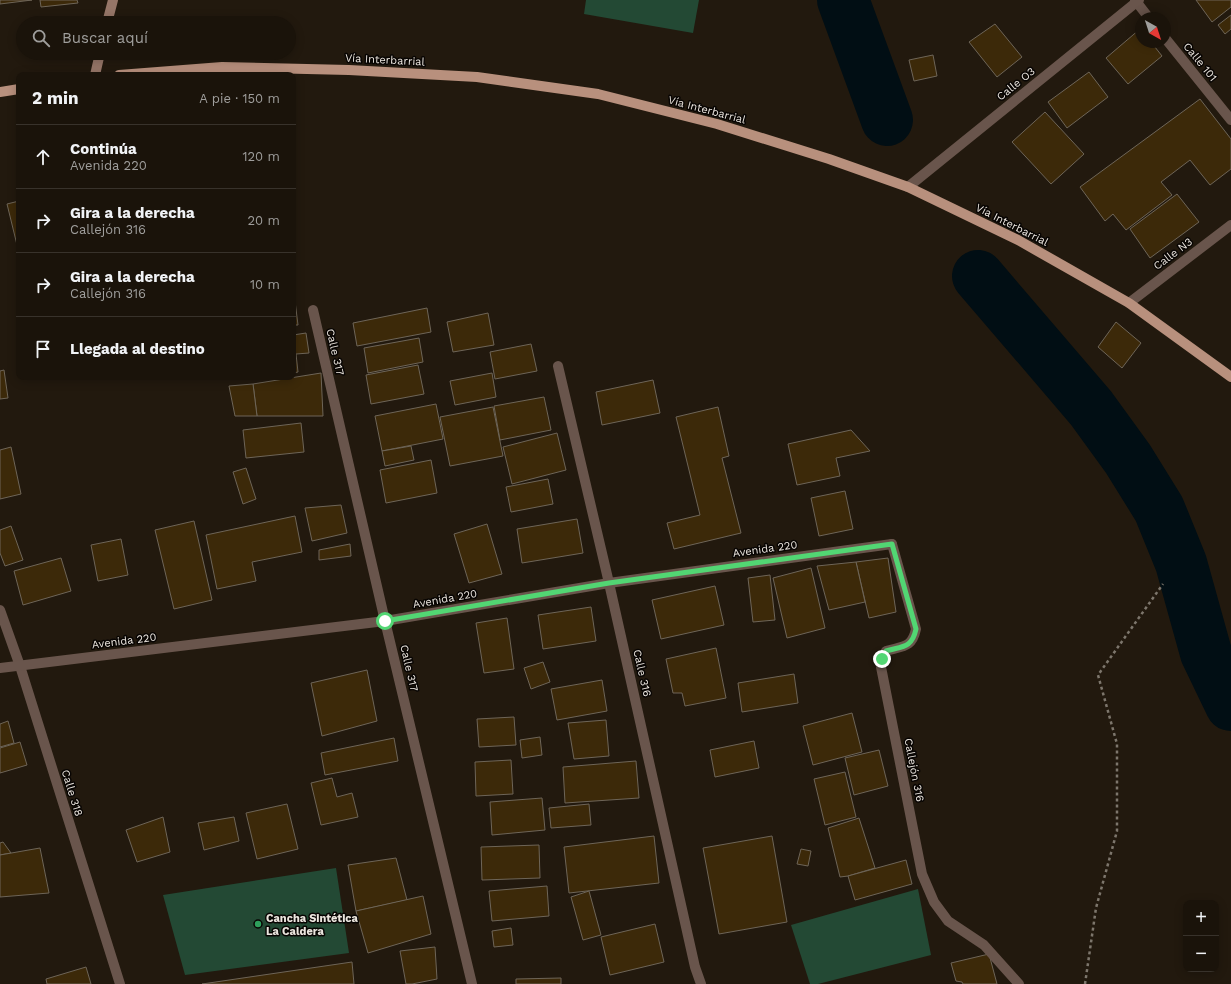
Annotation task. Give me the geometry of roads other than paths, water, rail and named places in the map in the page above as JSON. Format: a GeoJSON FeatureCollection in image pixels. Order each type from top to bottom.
{"type":"FeatureCollection","features":[{"type":"Feature","properties":{"kind":"main road","name":"Vía Interbarrial"},"geometry":{"type":"LineString","coordinates":[[158,72],[222,67],[349,70],[477,77],[598,94],[717,124],[908,187],[1018,240],[1129,303],[1231,377]]}},
{"type":"Feature","properties":{"kind":"main road"},"geometry":{"type":"LineString","coordinates":[[0,92],[16,89]]}},
{"type":"Feature","properties":{"kind":"street"},"geometry":{"type":"LineString","coordinates":[[109,16],[113,0]]}},
{"type":"Feature","properties":{"kind":"street"},"geometry":{"type":"LineString","coordinates":[[1137,1],[1145,12]]}},
{"type":"Feature","properties":{"kind":"street","name":"Calle O3"},"geometry":{"type":"LineString","coordinates":[[908,187],[1137,1]]}},
{"type":"Feature","properties":{"kind":"street","name":"Calle 101"},"geometry":{"type":"LineString","coordinates":[[1171,45],[1231,120]]}},
{"type":"Feature","properties":{"kind":"street"},"geometry":{"type":"LineString","coordinates":[[96,72],[98,60]]}},
{"type":"Feature","properties":{"kind":"street","name":"Calle N3"},"geometry":{"type":"LineString","coordinates":[[1129,303],[1231,225]]}},
{"type":"Feature","properties":{"kind":"street","name":"Calle 317"},"geometry":{"type":"LineString","coordinates":[[313,310],[385,621],[472,984]]}},
{"type":"Feature","properties":{"kind":"street","name":"Calle 316"},"geometry":{"type":"LineString","coordinates":[[558,366],[700,984]]}},
{"type":"Feature","properties":{"kind":"street","name":"Avenida 220"},"geometry":{"type":"LineString","coordinates":[[0,668],[385,621],[609,583],[892,544]]}},
{"type":"Feature","properties":{"kind":"street","name":"Callejón 316"},"geometry":{"type":"LineString","coordinates":[[892,544],[916,629],[914,638],[907,645],[886,651],[882,659],[881,667],[922,874],[934,902],[948,921],[984,945],[1019,984]]}},
{"type":"Feature","properties":{"kind":"street","name":"Calle 318"},"geometry":{"type":"LineString","coordinates":[[0,610],[20,666],[120,984]]}},
{"type":"Feature","properties":{"kind":"waterway"},"geometry":{"type":"LineString","coordinates":[[843,0],[887,120]]}},
{"type":"Feature","properties":{"kind":"waterway"},"geometry":{"type":"LineString","coordinates":[[978,276],[1091,408],[1128,459],[1159,509],[1181,563],[1206,653],[1231,705]]}},
{"type":"Feature","properties":{"kind":"place","name":"Cancha Sintética La Caldera"},"geometry":{"type":"Point","coordinates":[258,924]}}]}
